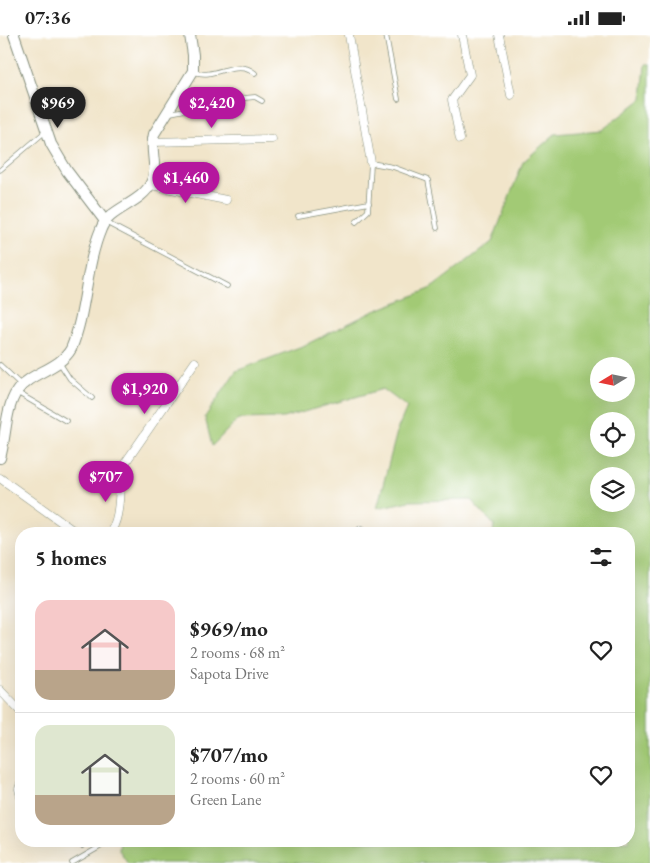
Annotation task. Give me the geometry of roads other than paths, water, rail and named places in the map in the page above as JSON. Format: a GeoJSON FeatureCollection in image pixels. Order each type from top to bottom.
{"type":"FeatureCollection","features":[{"type":"Feature","properties":{"kind":"street"},"geometry":{"type":"LineString","coordinates":[[14,35],[46,131],[68,171],[105,221]]}},
{"type":"Feature","properties":{"kind":"street"},"geometry":{"type":"LineString","coordinates":[[0,458],[19,389],[59,362],[68,353],[73,343],[100,232],[105,221],[144,193],[151,185],[154,175],[152,141],[155,130],[186,85],[193,71],[190,35]]}},
{"type":"Feature","properties":{"kind":"street"},"geometry":{"type":"LineString","coordinates":[[349,35],[371,163]]}},
{"type":"Feature","properties":{"kind":"street"},"geometry":{"type":"LineString","coordinates":[[460,139],[452,100],[470,75],[462,35]]}},
{"type":"Feature","properties":{"kind":"street"},"geometry":{"type":"LineString","coordinates":[[499,35],[511,95]]}},
{"type":"Feature","properties":{"kind":"street"},"geometry":{"type":"LineString","coordinates":[[152,141],[272,139]]}},
{"type":"Feature","properties":{"kind":"street"},"geometry":{"type":"LineString","coordinates":[[151,185],[226,201]]}},
{"type":"Feature","properties":{"kind":"street"},"geometry":{"type":"LineString","coordinates":[[112,527],[116,520],[119,479],[123,465],[195,362]]}},
{"type":"Feature","properties":{"kind":"street"},"geometry":{"type":"LineString","coordinates":[[0,478],[68,527]]}},
{"type":"Feature","properties":{"kind":"street"},"geometry":{"type":"LineString","coordinates":[[0,690],[15,706]]}},
{"type":"Feature","properties":{"kind":"lane"},"geometry":{"type":"LineString","coordinates":[[386,35],[398,99]]}},
{"type":"Feature","properties":{"kind":"lane"},"geometry":{"type":"LineString","coordinates":[[193,71],[202,74],[242,67],[255,73]]}},
{"type":"Feature","properties":{"kind":"lane"},"geometry":{"type":"LineString","coordinates":[[165,114],[250,98],[259,98],[262,101]]}},
{"type":"Feature","properties":{"kind":"lane"},"geometry":{"type":"LineString","coordinates":[[0,169],[46,131]]}},
{"type":"Feature","properties":{"kind":"lane"},"geometry":{"type":"LineString","coordinates":[[356,221],[368,211],[371,163],[393,167],[428,180],[437,228]]}},
{"type":"Feature","properties":{"kind":"lane"},"geometry":{"type":"LineString","coordinates":[[298,216],[369,203]]}},
{"type":"Feature","properties":{"kind":"lane"},"geometry":{"type":"LineString","coordinates":[[105,221],[226,286]]}},
{"type":"Feature","properties":{"kind":"lane"},"geometry":{"type":"LineString","coordinates":[[59,362],[70,379],[92,398]]}},
{"type":"Feature","properties":{"kind":"lane"},"geometry":{"type":"LineString","coordinates":[[0,365],[19,389],[66,421]]}},
{"type":"Feature","properties":{"kind":"lane"},"geometry":{"type":"LineString","coordinates":[[72,863],[100,847]]}}]}
